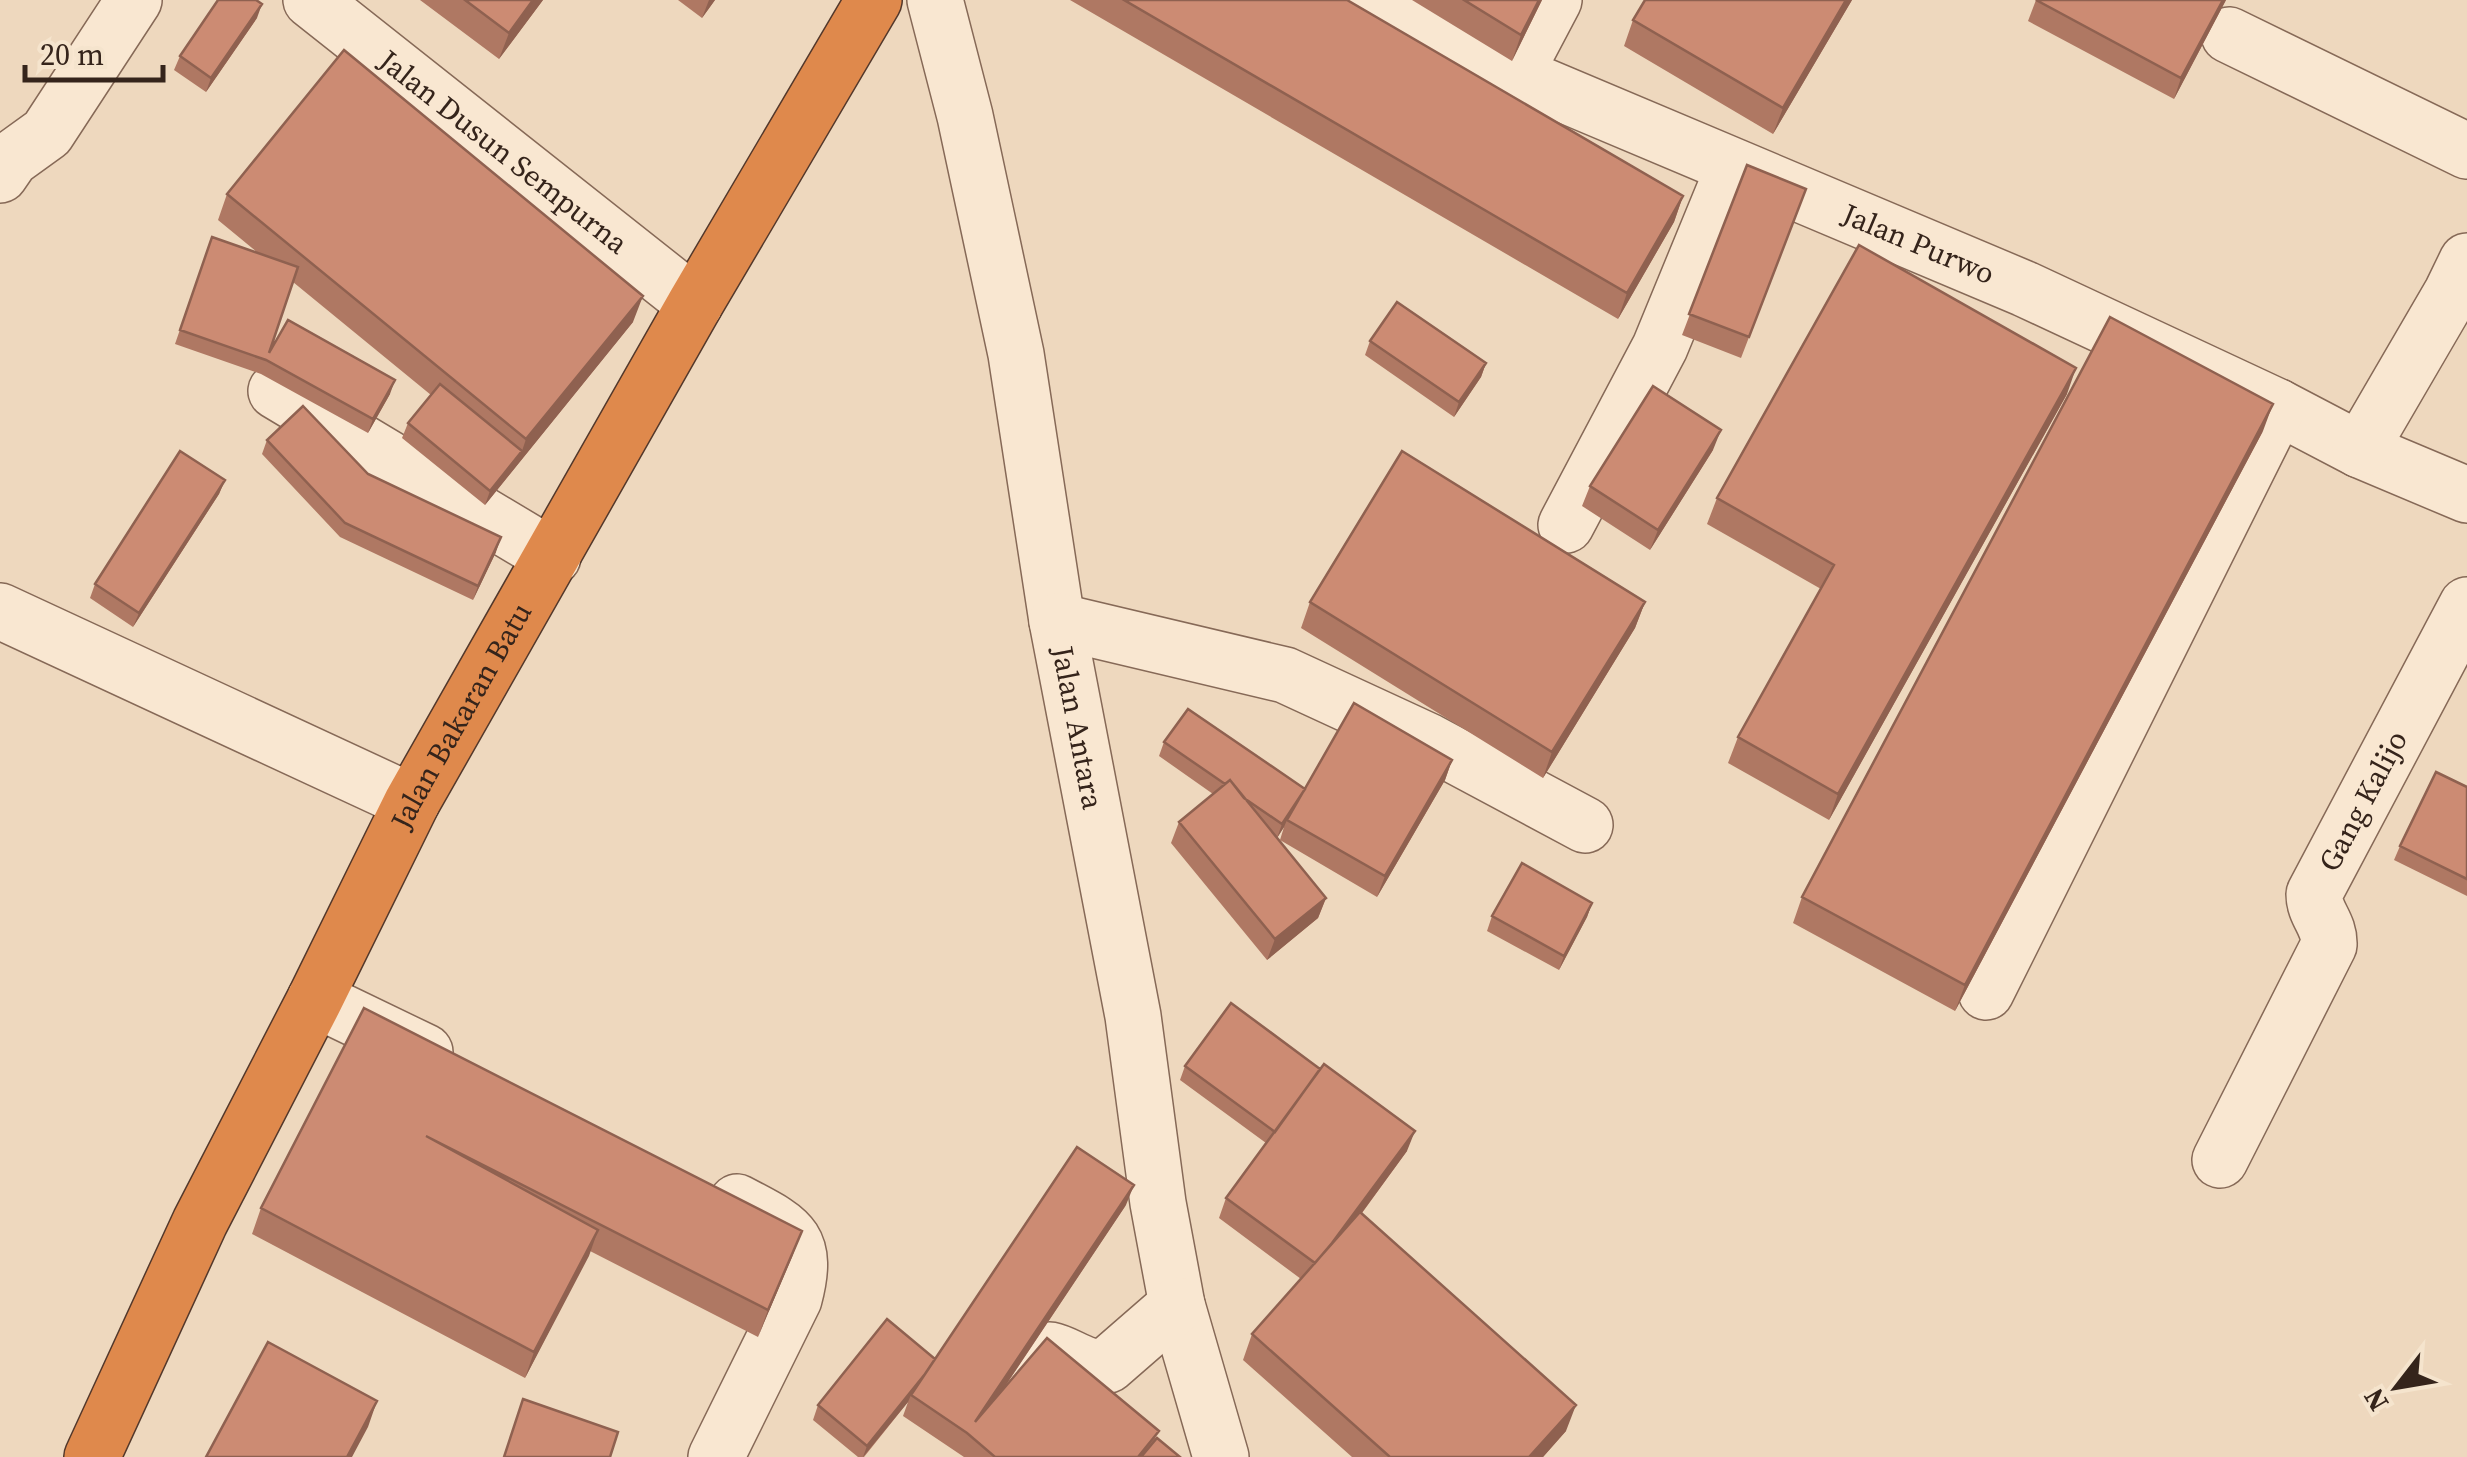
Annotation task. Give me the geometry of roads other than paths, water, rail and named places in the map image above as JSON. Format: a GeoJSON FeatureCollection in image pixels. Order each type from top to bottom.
{"type":"FeatureCollection","features":[{"type":"Feature","properties":{"kind":"highway","name":"Jalan Bakaran Batu"},"geometry":{"type":"LineString","coordinates":[[92,1457],[200,1222],[316,999],[412,802],[874,0]]}},
{"type":"Feature","properties":{"kind":"street"},"geometry":{"type":"LineString","coordinates":[[0,175],[11,158],[47,133],[134,0]]}},
{"type":"Feature","properties":{"kind":"street","name":"Jalan Dusun Sempurna"},"geometry":{"type":"LineString","coordinates":[[311,0],[696,304]]}},
{"type":"Feature","properties":{"kind":"street","name":"Jalan Antara"},"geometry":{"type":"LineString","coordinates":[[934,0],[965,116],[1016,354],[1058,621],[1132,1016],[1158,1203],[1177,1305],[1222,1457]]}},
{"type":"Feature","properties":{"kind":"street","name":"Jalan Purwo"},"geometry":{"type":"LineString","coordinates":[[1365,0],[1515,74],[2025,289],[2278,407],[2360,450],[2467,495]]}},
{"type":"Feature","properties":{"kind":"street"},"geometry":{"type":"LineString","coordinates":[[1515,74],[1554,0]]}},
{"type":"Feature","properties":{"kind":"street"},"geometry":{"type":"LineString","coordinates":[[2230,35],[2467,151]]}},
{"type":"Feature","properties":{"kind":"street"},"geometry":{"type":"LineString","coordinates":[[1566,525],[1660,347],[1734,167]]}},
{"type":"Feature","properties":{"kind":"street"},"geometry":{"type":"LineString","coordinates":[[2360,450],[2467,260]]}},
{"type":"Feature","properties":{"kind":"street"},"geometry":{"type":"LineString","coordinates":[[276,391],[553,556]]}},
{"type":"Feature","properties":{"kind":"street"},"geometry":{"type":"LineString","coordinates":[[1986,992],[2278,407]]}},
{"type":"Feature","properties":{"kind":"street","name":"Gang Kalijo"},"geometry":{"type":"LineString","coordinates":[[2220,1160],[2329,945],[2330,932],[2314,908],[2314,894],[2467,605]]}},
{"type":"Feature","properties":{"kind":"street"},"geometry":{"type":"LineString","coordinates":[[0,611],[412,802]]}},
{"type":"Feature","properties":{"kind":"street"},"geometry":{"type":"LineString","coordinates":[[1058,621],[1285,676],[1428,741],[1585,826]]}},
{"type":"Feature","properties":{"kind":"street"},"geometry":{"type":"LineString","coordinates":[[316,999],[474,1076]]}},
{"type":"Feature","properties":{"kind":"street"},"geometry":{"type":"LineString","coordinates":[[686,1178],[787,1230],[802,1255],[794,1299],[716,1457]]}},
{"type":"Feature","properties":{"kind":"street"},"geometry":{"type":"LineString","coordinates":[[1025,1373],[1040,1354],[1053,1350],[1102,1368],[1177,1305]]}}]}
